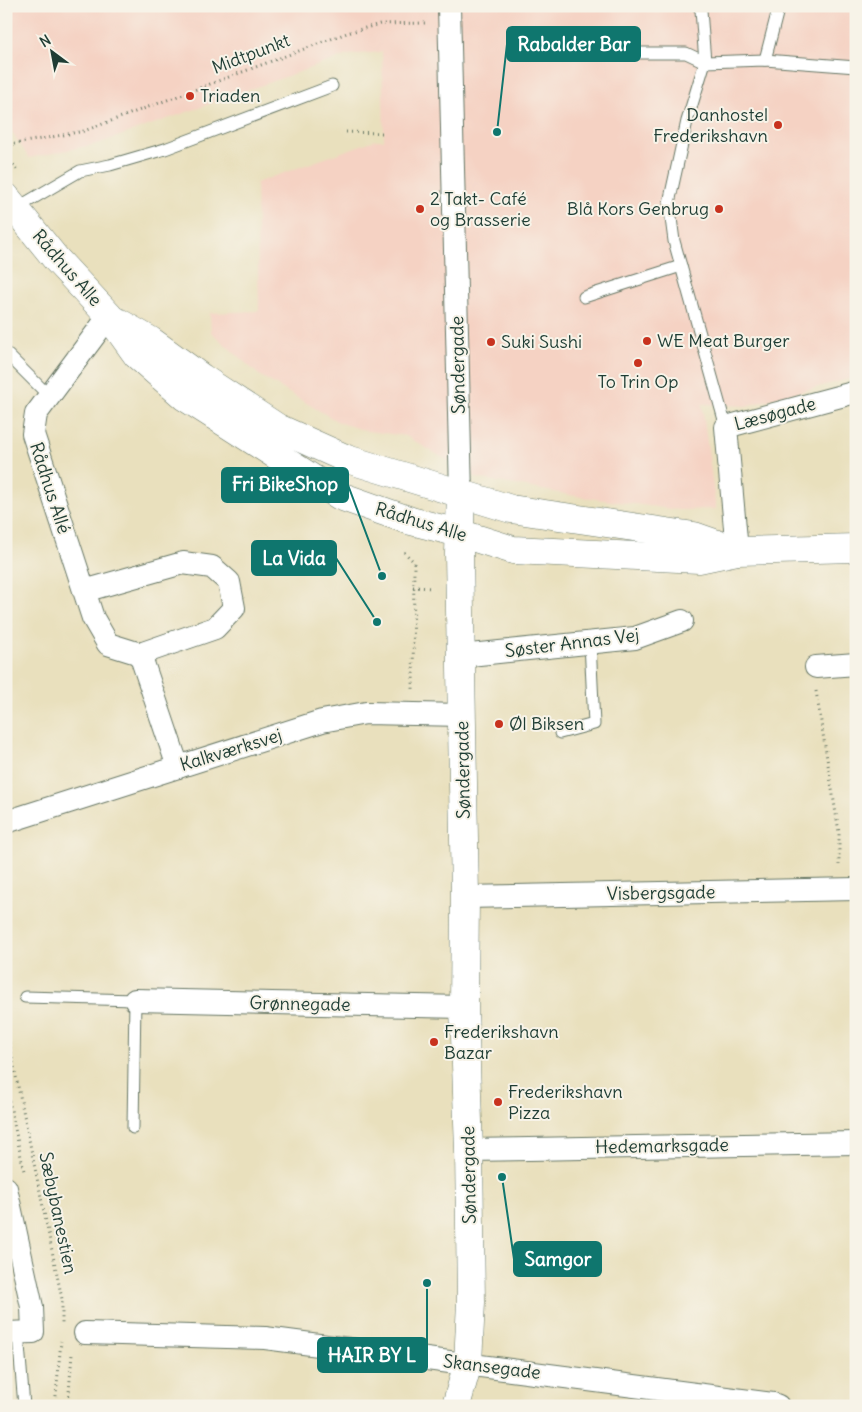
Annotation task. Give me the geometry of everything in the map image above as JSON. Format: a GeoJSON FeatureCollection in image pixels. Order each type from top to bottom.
{"type":"FeatureCollection","features":[{"type":"Feature","properties":{"kind":"street","name":"Søndergade"},"geometry":{"type":"LineString","coordinates":[[449,14],[442,132],[461,494],[460,656],[463,715],[464,1007],[469,1150],[471,1302],[468,1363],[456,1406]]}},
{"type":"Feature","properties":{"kind":"street","name":"Rådhus Alle"},"geometry":{"type":"LineString","coordinates":[[20,200],[56,259],[109,316],[138,355],[185,398],[340,496],[411,521],[460,533],[514,550],[699,559],[737,551],[856,548]]}},
{"type":"Feature","properties":{"kind":"street","name":"Rådhus Alle"},"geometry":{"type":"LineString","coordinates":[[109,316],[151,341],[202,378],[278,428],[347,459],[511,509],[694,536],[737,551]]}},
{"type":"Feature","properties":{"kind":"street","name":"Rådhus Allé"},"geometry":{"type":"LineString","coordinates":[[109,316],[36,414],[33,434],[93,618],[108,644],[140,654]]}},
{"type":"Feature","properties":{"kind":"street","name":"Læsøgade"},"geometry":{"type":"LineString","coordinates":[[737,551],[726,427],[856,392]]}},
{"type":"Feature","properties":{"kind":"street"},"geometry":{"type":"LineString","coordinates":[[84,591],[183,563],[212,567],[229,582],[234,608],[216,628],[140,654],[178,767]]}},
{"type":"Feature","properties":{"kind":"street","name":"Søster Annas Vej"},"geometry":{"type":"LineString","coordinates":[[460,656],[635,638],[682,621]]}},
{"type":"Feature","properties":{"kind":"street"},"geometry":{"type":"LineString","coordinates":[[816,667],[856,664]]}},
{"type":"Feature","properties":{"kind":"street","name":"Kalkværksvej"},"geometry":{"type":"LineString","coordinates":[[6,822],[322,721],[366,713],[463,715]]}},
{"type":"Feature","properties":{"kind":"street","name":"Visbergsgade"},"geometry":{"type":"LineString","coordinates":[[465,897],[847,889]]}},
{"type":"Feature","properties":{"kind":"street","name":"Grønnegade"},"geometry":{"type":"LineString","coordinates":[[135,1000],[464,1007]]}},
{"type":"Feature","properties":{"kind":"street","name":"Hedemarksgade"},"geometry":{"type":"LineString","coordinates":[[469,1150],[856,1143]]}},
{"type":"Feature","properties":{"kind":"street"},"geometry":{"type":"LineString","coordinates":[[6,1188],[32,1307],[33,1332],[12,1333]]}},
{"type":"Feature","properties":{"kind":"street","name":"Skansegade"},"geometry":{"type":"LineString","coordinates":[[86,1333],[265,1338],[468,1363],[778,1406]]}},
{"type":"Feature","properties":{"kind":"lane"},"geometry":{"type":"LineString","coordinates":[[698,6],[701,10],[706,62],[687,121],[669,203],[674,241],[726,427]]}},
{"type":"Feature","properties":{"kind":"lane"},"geometry":{"type":"LineString","coordinates":[[765,60],[779,6]]}},
{"type":"Feature","properties":{"kind":"lane"},"geometry":{"type":"LineString","coordinates":[[563,53],[686,54],[706,62],[765,60],[856,67]]}},
{"type":"Feature","properties":{"kind":"lane"},"geometry":{"type":"LineString","coordinates":[[20,200],[80,171],[110,165],[165,148],[332,86]]}},
{"type":"Feature","properties":{"kind":"lane"},"geometry":{"type":"LineString","coordinates":[[584,296],[681,266]]}},
{"type":"Feature","properties":{"kind":"lane"},"geometry":{"type":"LineString","coordinates":[[6,353],[49,396]]}},
{"type":"Feature","properties":{"kind":"lane"},"geometry":{"type":"LineString","coordinates":[[560,734],[594,724],[590,642]]}},
{"type":"Feature","properties":{"kind":"lane"},"geometry":{"type":"LineString","coordinates":[[25,997],[135,1000],[133,1128]]}},
{"type":"Feature","properties":{"kind":"lane"},"geometry":{"type":"LineString","coordinates":[[12,1333],[24,1406]]}},
{"type":"Feature","properties":{"kind":"path","name":"Midtpunkt"},"geometry":{"type":"LineString","coordinates":[[9,145],[84,131],[347,32],[380,24],[449,14]]}},
{"type":"Feature","properties":{"kind":"path"},"geometry":{"type":"LineString","coordinates":[[346,132],[384,133]]}},
{"type":"Feature","properties":{"kind":"path"},"geometry":{"type":"LineString","coordinates":[[6,166],[11,162],[20,200]]}},
{"type":"Feature","properties":{"kind":"path"},"geometry":{"type":"LineString","coordinates":[[404,552],[414,562],[413,714]]}},
{"type":"Feature","properties":{"kind":"path"},"geometry":{"type":"LineString","coordinates":[[816,667],[816,693],[840,832],[847,889]]}},
{"type":"Feature","properties":{"kind":"path","name":"Sæbybanestien"},"geometry":{"type":"LineString","coordinates":[[6,1028],[62,1299],[62,1334],[55,1406]]}},
{"type":"Feature","properties":{"kind":"path"},"geometry":{"type":"LineString","coordinates":[[68,1406],[72,1351]]}},
{"type":"Feature","properties":{"kind":"shaded area"},"geometry":{"type":"Polygon","coordinates":[[[6,6],[856,6],[856,377],[746,406],[702,404],[716,509],[679,510],[581,497],[477,478],[406,436],[367,431],[340,423],[259,375],[211,332],[210,313],[259,311],[256,183],[375,140],[384,140],[382,52],[347,55],[97,144],[29,158],[6,123],[6,6]]]}},
{"type":"Feature","properties":{"kind":"place","name":"Triaden"},"geometry":{"type":"Point","coordinates":[190,96]}},
{"type":"Feature","properties":{"kind":"place","name":"Danhostel Frederikshavn"},"geometry":{"type":"Point","coordinates":[778,125]}},
{"type":"Feature","properties":{"kind":"place","name":"Rabalder Bar"},"geometry":{"type":"Point","coordinates":[497,132]}},
{"type":"Feature","properties":{"kind":"place","name":"2 Takt- Café og Brasserie"},"geometry":{"type":"Point","coordinates":[420,209]}},
{"type":"Feature","properties":{"kind":"place","name":"Blå Kors Genbrug"},"geometry":{"type":"Point","coordinates":[719,209]}},
{"type":"Feature","properties":{"kind":"place","name":"WE Meat Burger"},"geometry":{"type":"Point","coordinates":[647,341]}},
{"type":"Feature","properties":{"kind":"place","name":"Suki Sushi"},"geometry":{"type":"Point","coordinates":[491,342]}},
{"type":"Feature","properties":{"kind":"place","name":"To Trin Op"},"geometry":{"type":"Point","coordinates":[638,363]}},
{"type":"Feature","properties":{"kind":"place","name":"Fri BikeShop"},"geometry":{"type":"Point","coordinates":[382,576]}},
{"type":"Feature","properties":{"kind":"place","name":"La Vida"},"geometry":{"type":"Point","coordinates":[377,622]}},
{"type":"Feature","properties":{"kind":"place","name":"Øl Biksen"},"geometry":{"type":"Point","coordinates":[499,724]}},
{"type":"Feature","properties":{"kind":"place","name":"Frederikshavn Bazar"},"geometry":{"type":"Point","coordinates":[434,1042]}},
{"type":"Feature","properties":{"kind":"place","name":"Frederikshavn Pizza"},"geometry":{"type":"Point","coordinates":[498,1102]}},
{"type":"Feature","properties":{"kind":"place","name":"Samgor"},"geometry":{"type":"Point","coordinates":[502,1177]}},
{"type":"Feature","properties":{"kind":"place","name":"HAIR BY L"},"geometry":{"type":"Point","coordinates":[427,1283]}}]}
